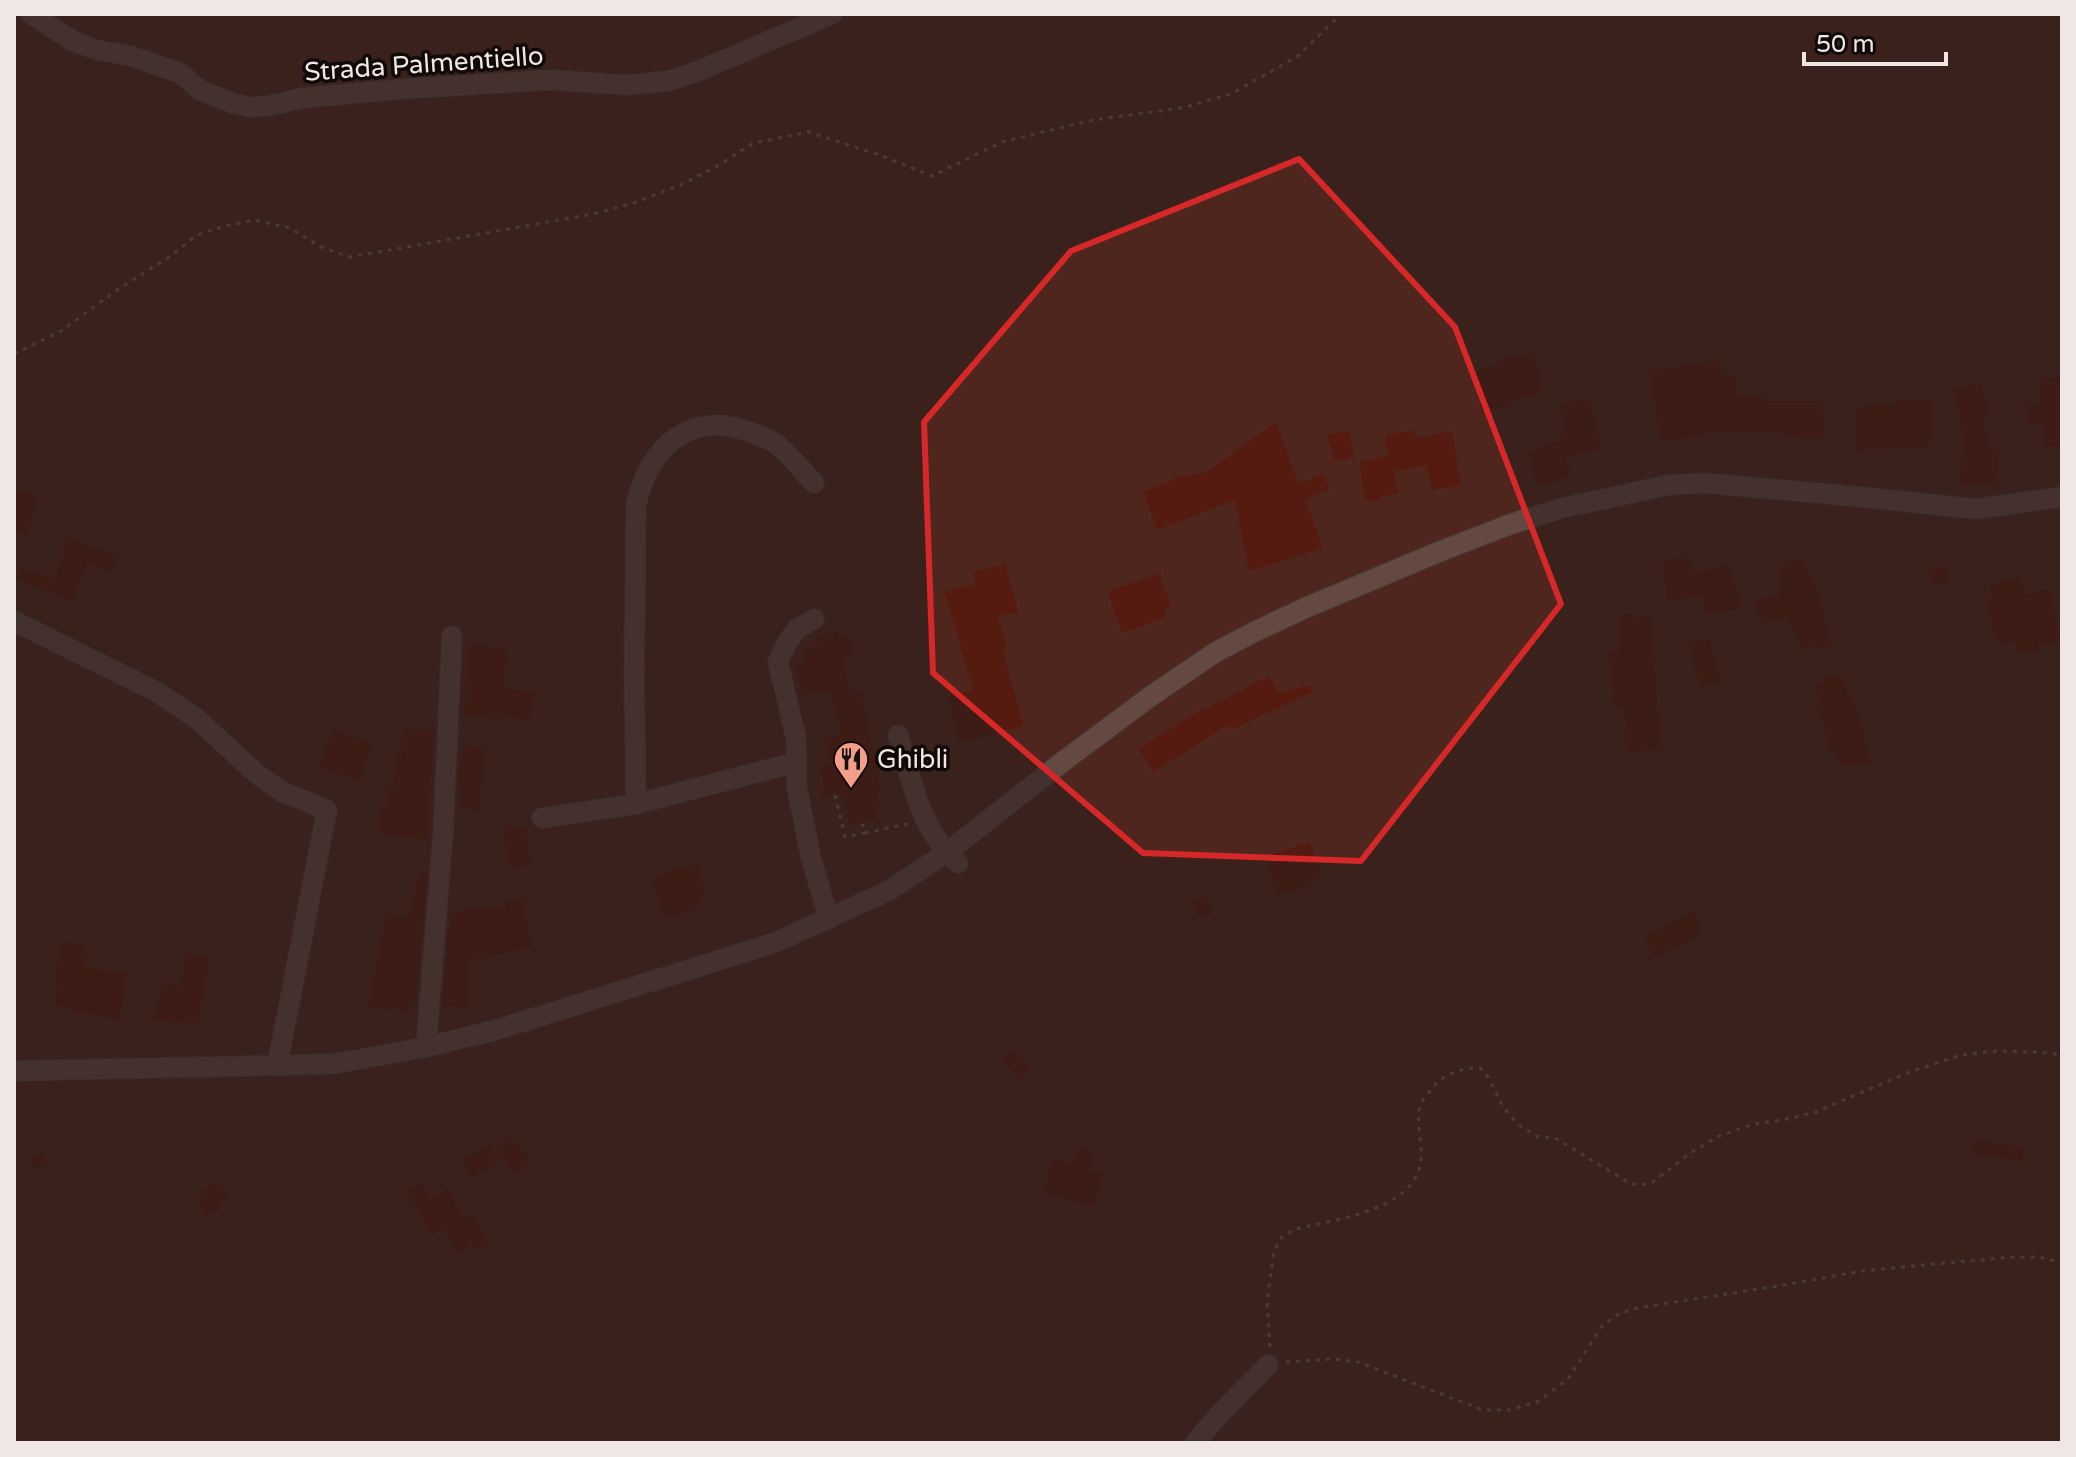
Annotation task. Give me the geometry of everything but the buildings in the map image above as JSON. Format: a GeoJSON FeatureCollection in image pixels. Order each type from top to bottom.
{"type":"FeatureCollection","features":[{"type":"Feature","properties":{"kind":"street","name":"Strada Palmentiello"},"geometry":{"type":"LineString","coordinates":[[31,14],[73,41],[180,73],[200,90],[249,107],[303,98],[402,89],[551,80],[627,85],[668,81],[832,14]]}},
{"type":"Feature","properties":{"kind":"street"},"geometry":{"type":"LineString","coordinates":[[636,804],[635,567],[636,506],[640,484],[653,461],[671,440],[690,430],[713,424],[743,429],[775,443],[814,483]]}},
{"type":"Feature","properties":{"kind":"street"},"geometry":{"type":"LineString","coordinates":[[14,1071],[334,1064],[496,1030],[774,943],[952,858],[1065,760],[1216,652],[1305,608],[1511,524],[1562,508],[1669,485],[1704,483],[1976,509],[2062,497]]}},
{"type":"Feature","properties":{"kind":"street"},"geometry":{"type":"LineString","coordinates":[[814,619],[797,629],[778,662],[796,738],[797,788],[811,858],[829,919]]}},
{"type":"Feature","properties":{"kind":"street"},"geometry":{"type":"LineString","coordinates":[[14,621],[157,692],[196,718],[257,774],[281,791],[327,810],[277,1066]]}},
{"type":"Feature","properties":{"kind":"street"},"geometry":{"type":"LineString","coordinates":[[426,1047],[443,833],[452,636]]}},
{"type":"Feature","properties":{"kind":"street"},"geometry":{"type":"LineString","coordinates":[[898,735],[915,794],[927,821],[952,858]]}},
{"type":"Feature","properties":{"kind":"street"},"geometry":{"type":"LineString","coordinates":[[542,818],[636,804],[797,762]]}},
{"type":"Feature","properties":{"kind":"street"},"geometry":{"type":"LineString","coordinates":[[1195,1443],[1268,1365]]}},
{"type":"Feature","properties":{"kind":"path"},"geometry":{"type":"LineString","coordinates":[[14,354],[61,331],[197,235],[221,227],[254,220],[290,228],[321,247],[350,257],[608,210],[685,183],[753,143],[808,132],[932,176],[1002,142],[1093,120],[1182,108],[1231,94],[1298,56],[1341,14]]}},
{"type":"Feature","properties":{"kind":"path"},"geometry":{"type":"LineString","coordinates":[[835,795],[845,837],[927,821]]}},
{"type":"Feature","properties":{"kind":"path"},"geometry":{"type":"LineString","coordinates":[[862,824],[865,833]]}},
{"type":"Feature","properties":{"kind":"path"},"geometry":{"type":"LineString","coordinates":[[2062,1055],[1997,1051],[1961,1055],[1907,1073],[1816,1112],[1754,1124],[1719,1136],[1653,1182],[1642,1185],[1631,1184],[1555,1138],[1538,1137],[1519,1125],[1503,1107],[1480,1068],[1463,1068],[1441,1079],[1424,1098],[1419,1110],[1422,1162],[1414,1182],[1398,1197],[1380,1208],[1293,1230],[1281,1238],[1274,1251],[1267,1300],[1268,1365],[1298,1360],[1358,1362],[1483,1410],[1509,1410],[1537,1402],[1568,1379],[1602,1326],[1620,1313],[1642,1307],[1862,1271],[2010,1257],[2039,1257],[2062,1263]]}},
{"type":"Feature","properties":{"kind":"highlighted area"},"geometry":{"type":"Polygon","coordinates":[[[1299,159],[1455,327],[1561,604],[1361,861],[1143,853],[933,673],[924,422],[1071,251],[1299,159]]]}},
{"type":"Feature","properties":{"kind":"shaded area"},"geometry":{"type":"Polygon","coordinates":[[[14,14],[2062,14],[2062,1443],[14,1443],[14,14]]]}},
{"type":"Feature","properties":{"kind":"place","name":"Ghibli"},"geometry":{"type":"Point","coordinates":[851,790]}}]}
